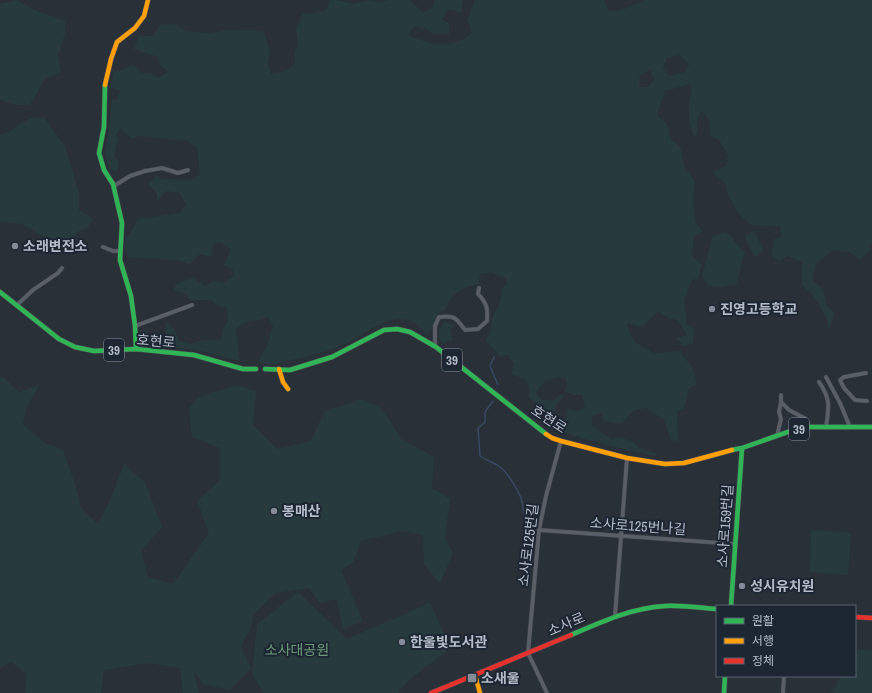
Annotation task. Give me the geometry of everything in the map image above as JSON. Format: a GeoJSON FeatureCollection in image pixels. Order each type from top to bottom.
{"type":"FeatureCollection","features":[{"type":"Feature","properties":{"kind":"main road"},"geometry":{"type":"LineString","coordinates":[[136,349],[131,296],[120,260],[122,225],[114,186],[110,177],[104,170],[99,156],[104,127],[104,85],[116,43],[128,35],[140,22],[146,12],[148,0]]}},
{"type":"Feature","properties":{"kind":"main road","name":"호현로"},"geometry":{"type":"LineString","coordinates":[[0,292],[59,339],[75,347],[94,351],[136,349],[194,355],[243,369],[256,369]]}},
{"type":"Feature","properties":{"kind":"main road","name":"호현로"},"geometry":{"type":"LineString","coordinates":[[265,369],[290,370],[332,357],[384,330],[397,328],[410,332],[435,346],[552,438],[627,458],[665,464],[684,463],[724,451],[742,448],[802,427],[872,427]]}},
{"type":"Feature","properties":{"kind":"main road"},"geometry":{"type":"LineString","coordinates":[[279,369],[283,382],[288,389]]}},
{"type":"Feature","properties":{"kind":"main road","name":"소사로159번길"},"geometry":{"type":"LineString","coordinates":[[731,605],[742,448]]}},
{"type":"Feature","properties":{"kind":"main road","name":"소사로"},"geometry":{"type":"LineString","coordinates":[[431,693],[475,676],[615,616],[654,607],[666,606],[716,609]]}},
{"type":"Feature","properties":{"kind":"main road"},"geometry":{"type":"LineString","coordinates":[[856,617],[872,618]]}},
{"type":"Feature","properties":{"kind":"main road"},"geometry":{"type":"LineString","coordinates":[[475,676],[480,693]]}},
{"type":"Feature","properties":{"kind":"main road"},"geometry":{"type":"LineString","coordinates":[[724,693],[725,677]]}},
{"type":"Feature","properties":{"kind":"street"},"geometry":{"type":"LineString","coordinates":[[114,186],[130,176],[146,171],[162,168],[178,173],[188,170]]}},
{"type":"Feature","properties":{"kind":"street"},"geometry":{"type":"LineString","coordinates":[[103,247],[113,251],[120,251]]}},
{"type":"Feature","properties":{"kind":"street"},"geometry":{"type":"LineString","coordinates":[[17,305],[33,290],[58,273],[62,268]]}},
{"type":"Feature","properties":{"kind":"street"},"geometry":{"type":"LineString","coordinates":[[435,346],[435,326],[439,317],[450,316],[457,319],[465,330],[478,329],[487,321],[488,310],[482,298],[478,294],[479,288]]}},
{"type":"Feature","properties":{"kind":"street"},"geometry":{"type":"LineString","coordinates":[[135,326],[192,305]]}},
{"type":"Feature","properties":{"kind":"street"},"geometry":{"type":"LineString","coordinates":[[866,374],[844,377],[840,380],[844,388],[855,400],[867,402]]}},
{"type":"Feature","properties":{"kind":"street"},"geometry":{"type":"LineString","coordinates":[[826,377],[840,403],[850,427]]}},
{"type":"Feature","properties":{"kind":"street"},"geometry":{"type":"LineString","coordinates":[[819,382],[829,402],[826,427]]}},
{"type":"Feature","properties":{"kind":"street"},"geometry":{"type":"LineString","coordinates":[[777,436],[781,418],[779,412],[781,395]]}},
{"type":"Feature","properties":{"kind":"street"},"geometry":{"type":"LineString","coordinates":[[781,402],[789,410],[806,419],[809,427]]}},
{"type":"Feature","properties":{"kind":"street","name":"소사로125번길"},"geometry":{"type":"LineString","coordinates":[[528,652],[539,530],[546,496],[561,441]]}},
{"type":"Feature","properties":{"kind":"street"},"geometry":{"type":"LineString","coordinates":[[615,616],[627,458]]}},
{"type":"Feature","properties":{"kind":"street","name":"소사로125번나길"},"geometry":{"type":"LineString","coordinates":[[539,530],[735,544]]}},
{"type":"Feature","properties":{"kind":"street"},"geometry":{"type":"LineString","coordinates":[[528,652],[547,693]]}},
{"type":"Feature","properties":{"kind":"street"},"geometry":{"type":"LineString","coordinates":[[783,693],[784,677]]}},
{"type":"Feature","properties":{"kind":"green space"},"geometry":{"type":"Polygon","coordinates":[[[17,0],[39,12],[65,21],[65,34],[58,56],[61,72],[45,79],[30,105],[17,105],[0,100],[0,4],[17,0]]]}},
{"type":"Feature","properties":{"kind":"green space"},"geometry":{"type":"Polygon","coordinates":[[[330,0],[353,4],[370,0],[381,2],[389,0],[409,0],[423,12],[432,8],[435,0],[463,0],[461,13],[449,9],[442,19],[449,24],[449,34],[433,34],[424,28],[414,26],[408,35],[433,43],[449,44],[456,42],[472,33],[467,20],[475,0],[604,0],[609,11],[619,11],[646,0],[872,0],[872,244],[868,252],[860,260],[849,252],[833,250],[816,264],[812,280],[823,289],[828,307],[835,313],[829,329],[826,317],[812,294],[802,285],[802,262],[788,256],[779,261],[772,256],[774,239],[781,237],[780,226],[751,225],[737,212],[728,195],[724,182],[712,173],[727,165],[728,155],[719,140],[711,136],[709,120],[702,111],[697,120],[697,133],[694,137],[690,125],[689,112],[691,84],[665,91],[657,115],[667,124],[671,140],[680,146],[684,165],[695,182],[693,200],[696,223],[703,232],[694,236],[692,256],[702,265],[697,280],[692,279],[684,301],[687,325],[694,328],[693,343],[684,346],[677,338],[687,335],[677,319],[669,319],[658,311],[642,327],[627,323],[629,332],[636,343],[654,353],[681,351],[682,355],[692,366],[697,384],[689,388],[684,409],[677,411],[678,441],[671,440],[664,420],[647,408],[634,410],[621,424],[604,421],[601,413],[592,416],[592,426],[612,439],[620,437],[634,442],[639,448],[655,453],[657,456],[627,450],[557,431],[557,424],[566,419],[567,409],[578,411],[585,407],[582,395],[574,395],[564,391],[567,386],[566,378],[557,377],[545,382],[536,393],[543,401],[547,399],[552,401],[560,395],[564,396],[557,403],[552,416],[528,397],[530,390],[526,380],[511,374],[514,364],[508,355],[499,356],[486,340],[490,333],[493,316],[500,303],[502,288],[507,284],[506,279],[492,272],[480,274],[479,284],[460,290],[451,299],[445,309],[437,314],[432,330],[426,333],[409,320],[392,320],[376,326],[340,346],[272,365],[258,361],[267,345],[273,326],[268,317],[246,322],[236,329],[240,361],[201,351],[142,343],[142,332],[145,329],[153,341],[166,337],[165,320],[175,330],[179,341],[191,344],[198,341],[221,340],[222,331],[228,321],[226,307],[218,306],[211,300],[191,300],[186,295],[174,290],[176,284],[193,278],[205,286],[213,281],[223,283],[234,276],[233,270],[224,265],[231,249],[220,242],[213,244],[212,257],[200,254],[190,264],[178,260],[128,257],[125,244],[127,236],[135,225],[137,219],[180,213],[186,205],[180,193],[166,191],[157,202],[157,194],[148,184],[156,176],[162,179],[190,180],[200,174],[197,148],[187,141],[139,136],[132,139],[120,128],[116,136],[118,139],[114,156],[119,162],[117,172],[109,169],[105,152],[112,99],[117,100],[120,91],[111,87],[113,71],[120,71],[133,64],[142,73],[150,73],[159,78],[168,72],[160,65],[158,57],[134,49],[139,36],[153,36],[160,25],[175,24],[186,31],[210,33],[228,30],[263,31],[270,51],[268,63],[271,74],[285,71],[295,64],[295,52],[298,44],[296,29],[303,13],[308,14],[326,11],[330,0]],[[680,55],[667,58],[663,68],[669,76],[684,72],[689,65],[680,55]],[[650,70],[640,75],[639,87],[648,87],[654,79],[650,70]]]}},
{"type":"Feature","properties":{"kind":"green space"},"geometry":{"type":"Polygon","coordinates":[[[44,117],[65,146],[79,193],[79,210],[93,219],[88,227],[77,232],[69,245],[58,254],[49,252],[46,238],[22,224],[0,222],[0,135],[8,132],[29,119],[44,117]]]}},
{"type":"Feature","properties":{"kind":"green space"},"geometry":{"type":"Polygon","coordinates":[[[754,231],[764,251],[755,257],[744,237],[754,231]]]}},
{"type":"Feature","properties":{"kind":"green space"},"geometry":{"type":"Polygon","coordinates":[[[725,232],[731,236],[739,247],[745,251],[736,285],[731,284],[722,287],[714,287],[710,286],[704,280],[702,275],[713,236],[725,232]]]}},
{"type":"Feature","properties":{"kind":"green space"},"geometry":{"type":"Polygon","coordinates":[[[444,321],[456,326],[450,329],[453,340],[447,341],[445,344],[439,340],[439,331],[444,321]]]}},
{"type":"Feature","properties":{"kind":"green space"},"geometry":{"type":"Polygon","coordinates":[[[0,377],[4,378],[19,392],[39,385],[27,407],[23,424],[45,443],[63,450],[76,487],[81,508],[98,524],[110,500],[124,464],[145,482],[162,527],[141,551],[148,577],[173,584],[209,533],[197,501],[220,480],[220,448],[192,437],[189,408],[199,397],[237,385],[256,391],[253,425],[277,449],[311,441],[324,412],[360,399],[382,408],[401,439],[434,457],[432,488],[450,499],[445,538],[453,553],[440,584],[424,564],[423,535],[402,531],[361,541],[353,562],[341,570],[363,621],[343,629],[337,599],[320,603],[309,588],[276,593],[254,614],[250,630],[241,646],[251,668],[229,690],[203,684],[194,672],[199,693],[183,693],[180,668],[148,663],[104,670],[101,693],[25,693],[27,674],[11,662],[0,668],[0,377]]]}},
{"type":"Feature","properties":{"kind":"green space"},"geometry":{"type":"Polygon","coordinates":[[[811,530],[851,533],[848,575],[810,572],[811,530]]]}},
{"type":"Feature","properties":{"kind":"green space","name":"소사대공원"},"geometry":{"type":"Polygon","coordinates":[[[298,592],[347,639],[430,603],[451,648],[410,679],[398,693],[264,693],[252,674],[257,624],[298,592]]]}},
{"type":"Feature","properties":{"kind":"green space"},"geometry":{"type":"Polygon","coordinates":[[[858,650],[872,650],[872,693],[831,693],[840,677],[856,677],[856,653],[858,650]]]}},
{"type":"Feature","properties":{"kind":"waterway"},"geometry":{"type":"LineString","coordinates":[[494,357],[490,366],[498,385]]}},
{"type":"Feature","properties":{"kind":"waterway"},"geometry":{"type":"LineString","coordinates":[[493,401],[485,412],[485,422],[478,428],[480,456],[498,465],[509,477],[521,498],[525,517],[530,528]]}},
{"type":"Feature","properties":{"kind":"traffic: fast"},"geometry":{"type":"LineString","coordinates":[[105,85],[104,127],[99,153],[104,170],[113,184],[122,223],[120,260],[131,296],[136,349]]}},
{"type":"Feature","properties":{"kind":"traffic: fast"},"geometry":{"type":"LineString","coordinates":[[0,292],[59,339],[75,347],[94,351],[136,349],[194,355],[243,369],[256,369]]}},
{"type":"Feature","properties":{"kind":"traffic: fast"},"geometry":{"type":"LineString","coordinates":[[265,369],[290,370],[332,357],[384,330],[397,329],[410,332],[436,347],[546,434]]}},
{"type":"Feature","properties":{"kind":"traffic: fast"},"geometry":{"type":"LineString","coordinates":[[732,450],[742,448],[802,427],[872,427]]}},
{"type":"Feature","properties":{"kind":"traffic: fast"},"geometry":{"type":"LineString","coordinates":[[731,605],[742,448]]}},
{"type":"Feature","properties":{"kind":"traffic: fast"},"geometry":{"type":"LineString","coordinates":[[571,635],[616,616],[652,607],[678,606],[716,609]]}},
{"type":"Feature","properties":{"kind":"traffic: fast"},"geometry":{"type":"LineString","coordinates":[[724,693],[725,677]]}},
{"type":"Feature","properties":{"kind":"traffic: slow"},"geometry":{"type":"LineString","coordinates":[[105,85],[111,59],[117,42],[135,28],[144,16],[148,0]]}},
{"type":"Feature","properties":{"kind":"traffic: slow"},"geometry":{"type":"LineString","coordinates":[[279,369],[283,382],[288,389]]}},
{"type":"Feature","properties":{"kind":"traffic: slow"},"geometry":{"type":"LineString","coordinates":[[546,434],[561,441],[627,458],[665,464],[684,463],[732,450]]}},
{"type":"Feature","properties":{"kind":"traffic: slow"},"geometry":{"type":"LineString","coordinates":[[475,675],[480,693]]}},
{"type":"Feature","properties":{"kind":"traffic: jam"},"geometry":{"type":"LineString","coordinates":[[856,617],[872,618]]}},
{"type":"Feature","properties":{"kind":"traffic: jam"},"geometry":{"type":"LineString","coordinates":[[431,693],[571,635]]}},
{"type":"Feature","properties":{"kind":"place","name":"소래변전소"},"geometry":{"type":"Point","coordinates":[15,246]}},
{"type":"Feature","properties":{"kind":"place","name":"진영고등학교"},"geometry":{"type":"Point","coordinates":[712,309]}},
{"type":"Feature","properties":{"kind":"place","name":"봉매산"},"geometry":{"type":"Point","coordinates":[274,511]}},
{"type":"Feature","properties":{"kind":"place","name":"성시유치원"},"geometry":{"type":"Point","coordinates":[742,586]}},
{"type":"Feature","properties":{"kind":"place","name":"한울빛도서관"},"geometry":{"type":"Point","coordinates":[402,642]}},
{"type":"Feature","properties":{"kind":"place","name":"소새울"},"geometry":{"type":"Point","coordinates":[472,678]}}]}
